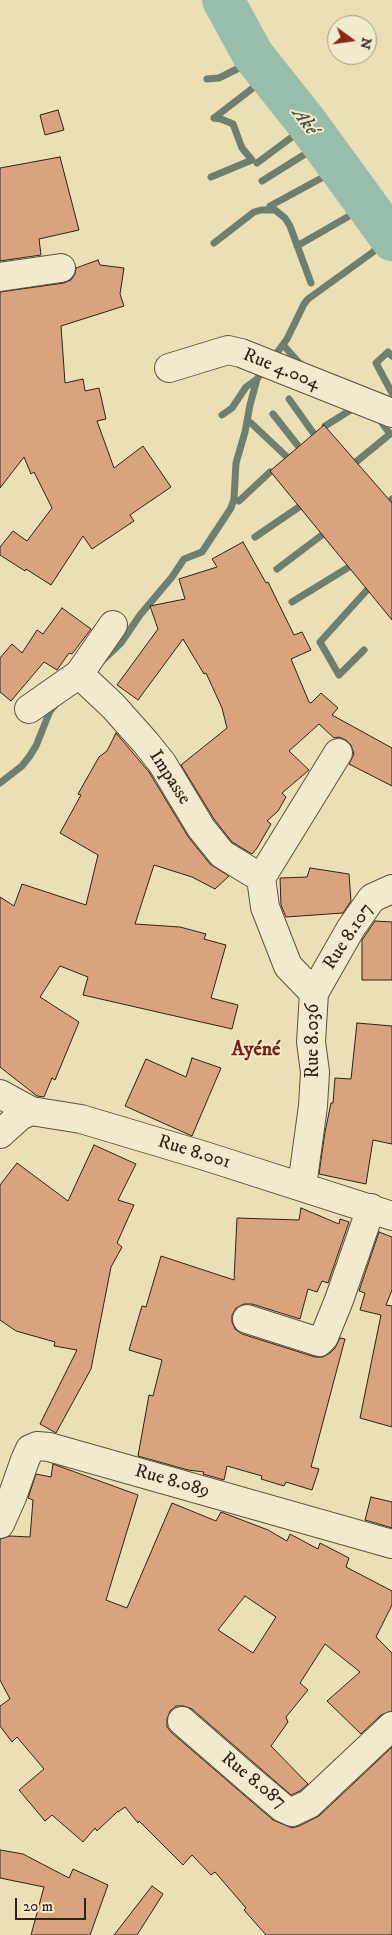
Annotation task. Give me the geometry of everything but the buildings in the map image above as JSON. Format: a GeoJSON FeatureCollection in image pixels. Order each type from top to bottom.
{"type":"FeatureCollection","features":[{"type":"Feature","properties":{"kind":"street"},"geometry":{"type":"LineString","coordinates":[[0,277],[61,268]]}},
{"type":"Feature","properties":{"kind":"street","name":"Rue 4.004"},"geometry":{"type":"LineString","coordinates":[[169,368],[228,350],[241,353],[392,413]]}},
{"type":"Feature","properties":{"kind":"street"},"geometry":{"type":"LineString","coordinates":[[29,709],[79,674],[113,625]]}},
{"type":"Feature","properties":{"kind":"street","name":"Impasse"},"geometry":{"type":"LineString","coordinates":[[79,674],[113,706],[146,742],[162,763],[201,828],[222,854],[261,878]]}},
{"type":"Feature","properties":{"kind":"street"},"geometry":{"type":"LineString","coordinates":[[261,878],[338,753]]}},
{"type":"Feature","properties":{"kind":"street","name":"Rue 8.036"},"geometry":{"type":"LineString","coordinates":[[261,878],[265,906],[288,966],[314,993],[310,1042],[315,1072],[313,1106],[302,1186]]}},
{"type":"Feature","properties":{"kind":"street","name":"Rue 8.107"},"geometry":{"type":"LineString","coordinates":[[314,993],[351,928],[372,898],[392,889]]}},
{"type":"Feature","properties":{"kind":"street","name":"Rue 8.001"},"geometry":{"type":"LineString","coordinates":[[0,1094],[31,1111],[80,1119],[302,1186],[381,1212]]}},
{"type":"Feature","properties":{"kind":"street"},"geometry":{"type":"LineString","coordinates":[[0,1134],[20,1116],[31,1111]]}},
{"type":"Feature","properties":{"kind":"street"},"geometry":{"type":"LineString","coordinates":[[247,1319],[319,1342],[324,1337],[339,1300],[381,1212]]}},
{"type":"Feature","properties":{"kind":"street","name":"Rue 8.089"},"geometry":{"type":"LineString","coordinates":[[0,1524],[12,1497],[24,1460],[30,1449],[37,1446],[58,1450],[392,1544]]}},
{"type":"Feature","properties":{"kind":"street","name":"Rue 8.087"},"geometry":{"type":"LineString","coordinates":[[182,1721],[250,1780],[284,1808],[292,1812],[309,1804],[392,1726]]}},
{"type":"Feature","properties":{"kind":"waterway","name":"Aké"},"geometry":{"type":"LineString","coordinates":[[223,0],[253,55],[307,123],[392,240]]}},
{"type":"Feature","properties":{"kind":"waterway"},"geometry":{"type":"LineString","coordinates":[[207,79],[219,78],[245,65]]}},
{"type":"Feature","properties":{"kind":"waterway"},"geometry":{"type":"LineString","coordinates":[[214,118],[258,84]]}},
{"type":"Feature","properties":{"kind":"waterway"},"geometry":{"type":"LineString","coordinates":[[211,177],[252,160],[242,148],[233,124],[214,118]]}},
{"type":"Feature","properties":{"kind":"waterway"},"geometry":{"type":"LineString","coordinates":[[257,163],[296,134]]}},
{"type":"Feature","properties":{"kind":"waterway"},"geometry":{"type":"LineString","coordinates":[[262,181],[310,151]]}},
{"type":"Feature","properties":{"kind":"waterway"},"geometry":{"type":"LineString","coordinates":[[270,206],[329,174]]}},
{"type":"Feature","properties":{"kind":"waterway"},"geometry":{"type":"LineString","coordinates":[[214,243],[254,212],[275,210],[285,218],[290,226],[311,283]]}},
{"type":"Feature","properties":{"kind":"waterway"},"geometry":{"type":"LineString","coordinates":[[297,246],[358,211]]}},
{"type":"Feature","properties":{"kind":"waterway"},"geometry":{"type":"LineString","coordinates":[[273,358],[287,339],[308,299],[373,252],[385,236]]}},
{"type":"Feature","properties":{"kind":"waterway"},"geometry":{"type":"LineString","coordinates":[[285,347],[302,366]]}},
{"type":"Feature","properties":{"kind":"waterway"},"geometry":{"type":"LineString","coordinates":[[392,356],[388,352],[376,363],[392,393]]}},
{"type":"Feature","properties":{"kind":"waterway"},"geometry":{"type":"LineString","coordinates":[[102,661],[121,643],[140,615],[172,577],[184,559],[202,552],[231,508],[234,499],[236,463],[257,379],[264,369]]}},
{"type":"Feature","properties":{"kind":"waterway"},"geometry":{"type":"LineString","coordinates":[[222,415],[232,408],[246,387],[257,379]]}},
{"type":"Feature","properties":{"kind":"waterway"},"geometry":{"type":"LineString","coordinates":[[289,399],[314,434]]}},
{"type":"Feature","properties":{"kind":"waterway"},"geometry":{"type":"LineString","coordinates":[[325,426],[357,406]]}},
{"type":"Feature","properties":{"kind":"waterway"},"geometry":{"type":"LineString","coordinates":[[273,414],[299,447]]}},
{"type":"Feature","properties":{"kind":"waterway"},"geometry":{"type":"LineString","coordinates":[[356,462],[390,434],[377,416]]}},
{"type":"Feature","properties":{"kind":"waterway"},"geometry":{"type":"LineString","coordinates":[[251,423],[287,457]]}},
{"type":"Feature","properties":{"kind":"waterway"},"geometry":{"type":"LineString","coordinates":[[239,501],[270,472]]}},
{"type":"Feature","properties":{"kind":"waterway"},"geometry":{"type":"LineString","coordinates":[[255,537],[299,507]]}},
{"type":"Feature","properties":{"kind":"waterway"},"geometry":{"type":"LineString","coordinates":[[277,569],[322,535]]}},
{"type":"Feature","properties":{"kind":"waterway"},"geometry":{"type":"LineString","coordinates":[[292,602],[349,567]]}},
{"type":"Feature","properties":{"kind":"waterway"},"geometry":{"type":"LineString","coordinates":[[364,650],[339,675],[320,642],[367,590]]}},
{"type":"Feature","properties":{"kind":"waterway"},"geometry":{"type":"LineString","coordinates":[[0,783],[22,766],[29,757],[36,746],[50,711],[56,704]]}},
{"type":"Feature","properties":{"kind":"district","name":"Ayéné"},"geometry":{"type":"Point","coordinates":[256,1051]}}]}
